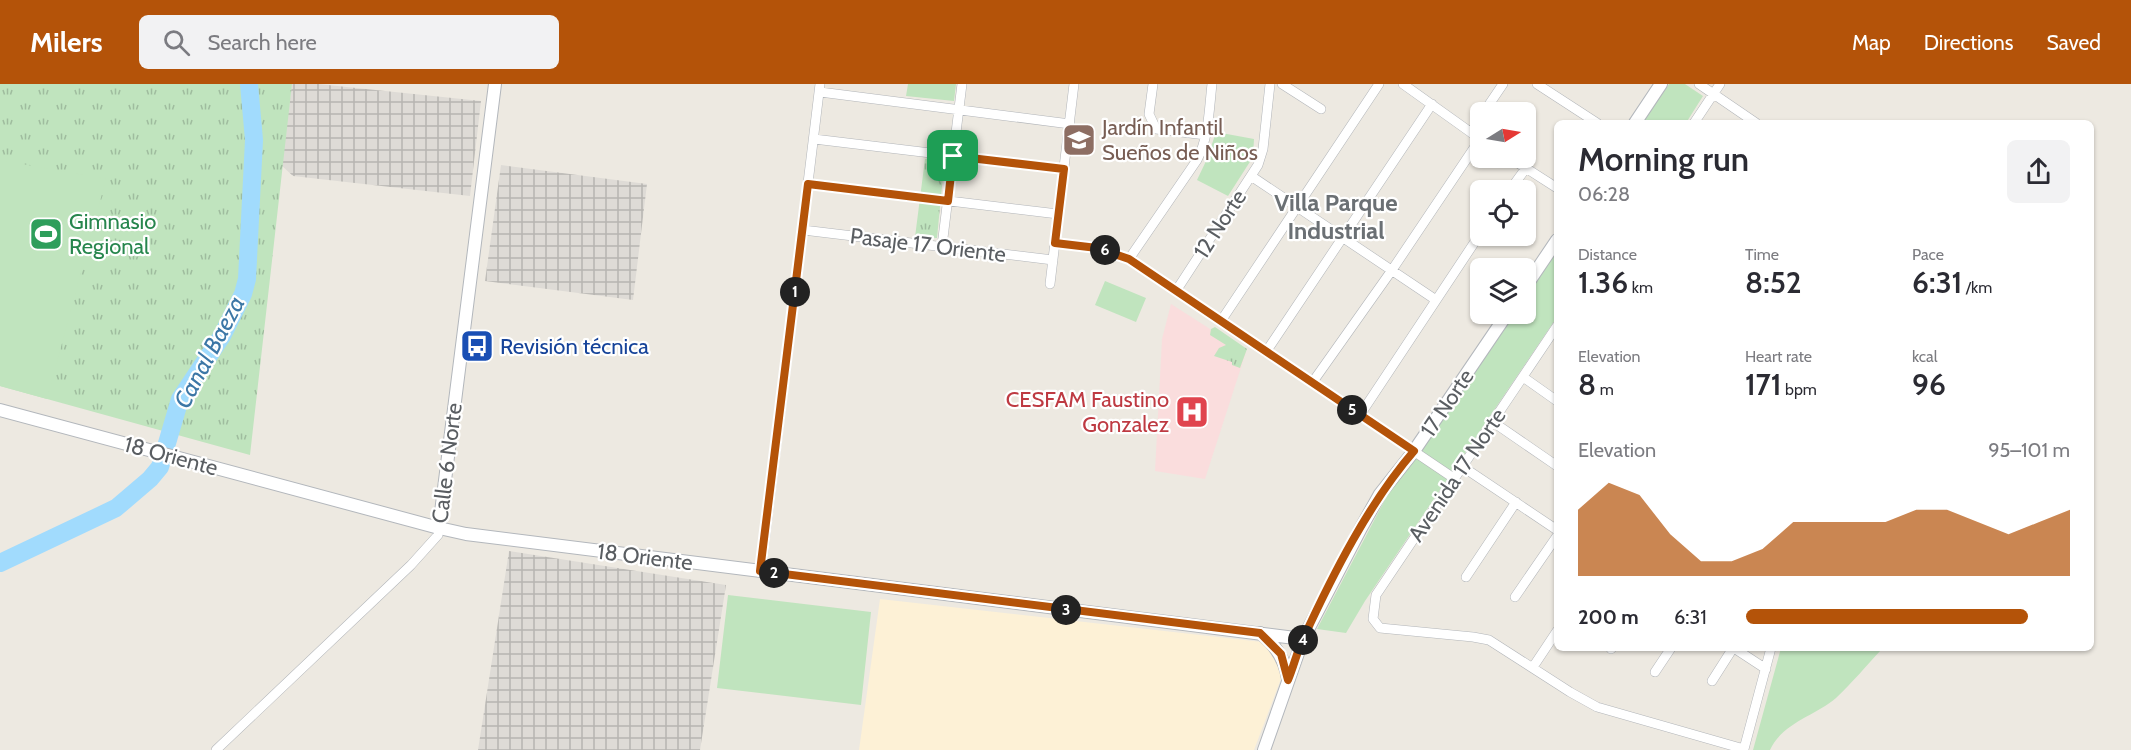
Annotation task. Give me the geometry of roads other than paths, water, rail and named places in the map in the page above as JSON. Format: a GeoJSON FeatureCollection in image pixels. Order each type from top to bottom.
{"type":"FeatureCollection","features":[{"type":"Feature","properties":{"kind":"street","name":"Calle 6 Norte"},"geometry":{"type":"LineString","coordinates":[[216,750],[411,565],[438,535],[495,84]]}},
{"type":"Feature","properties":{"kind":"street"},"geometry":{"type":"LineString","coordinates":[[942,246],[962,84]]}},
{"type":"Feature","properties":{"kind":"street"},"geometry":{"type":"LineString","coordinates":[[1050,284],[1074,84]]}},
{"type":"Feature","properties":{"kind":"street"},"geometry":{"type":"LineString","coordinates":[[1153,84],[1149,114],[1156,129],[1206,135]]}},
{"type":"Feature","properties":{"kind":"street"},"geometry":{"type":"LineString","coordinates":[[1129,259],[1203,149],[1212,84]]}},
{"type":"Feature","properties":{"kind":"street","name":"12 Norte"},"geometry":{"type":"LineString","coordinates":[[1176,291],[1251,176],[1262,155],[1270,84]]}},
{"type":"Feature","properties":{"kind":"street"},"geometry":{"type":"LineString","coordinates":[[1282,84],[1321,109]]}},
{"type":"Feature","properties":{"kind":"street"},"geometry":{"type":"LineString","coordinates":[[1221,321],[1379,84]]}},
{"type":"Feature","properties":{"kind":"street"},"geometry":{"type":"LineString","coordinates":[[1403,84],[1414,87],[1432,104],[1470,130]]}},
{"type":"Feature","properties":{"kind":"street"},"geometry":{"type":"LineString","coordinates":[[1491,102],[1503,84]]}},
{"type":"Feature","properties":{"kind":"street"},"geometry":{"type":"LineString","coordinates":[[1537,84],[1592,120]]}},
{"type":"Feature","properties":{"kind":"street"},"geometry":{"type":"LineString","coordinates":[[1637,120],[1661,84]]}},
{"type":"Feature","properties":{"kind":"street"},"geometry":{"type":"LineString","coordinates":[[1699,84],[1752,120]]}},
{"type":"Feature","properties":{"kind":"street"},"geometry":{"type":"LineString","coordinates":[[1696,120],[1720,84]]}},
{"type":"Feature","properties":{"kind":"street"},"geometry":{"type":"LineString","coordinates":[[760,571],[820,88],[958,110],[1070,124]]}},
{"type":"Feature","properties":{"kind":"street"},"geometry":{"type":"LineString","coordinates":[[1266,352],[1432,104]]}},
{"type":"Feature","properties":{"kind":"street"},"geometry":{"type":"LineString","coordinates":[[814,139],[1064,169]]}},
{"type":"Feature","properties":{"kind":"street"},"geometry":{"type":"LineString","coordinates":[[1312,383],[1470,154]]}},
{"type":"Feature","properties":{"kind":"street"},"geometry":{"type":"LineString","coordinates":[[1517,180],[1526,168],[1554,186]]}},
{"type":"Feature","properties":{"kind":"street"},"geometry":{"type":"LineString","coordinates":[[1251,176],[1436,300]]}},
{"type":"Feature","properties":{"kind":"street"},"geometry":{"type":"LineString","coordinates":[[808,184],[1058,214]]}},
{"type":"Feature","properties":{"kind":"street","name":"Pasaje 17 Oriente"},"geometry":{"type":"LineString","coordinates":[[803,230],[1053,260]]}},
{"type":"Feature","properties":{"kind":"street"},"geometry":{"type":"LineString","coordinates":[[1055,243],[1097,248],[1129,259],[1455,479]]}},
{"type":"Feature","properties":{"kind":"street"},"geometry":{"type":"LineString","coordinates":[[1536,271],[1554,244]]}},
{"type":"Feature","properties":{"kind":"street"},"geometry":{"type":"LineString","coordinates":[[1360,415],[1472,246]]}},
{"type":"Feature","properties":{"kind":"street","name":"17 Norte"},"geometry":{"type":"LineString","coordinates":[[1264,750],[1303,639],[1380,494],[1414,451],[1500,324]]}},
{"type":"Feature","properties":{"kind":"street","name":"Avenida 17 Norte"},"geometry":{"type":"LineString","coordinates":[[1533,667],[1494,642],[1482,638],[1380,628],[1373,619],[1376,595],[1554,334]]}},
{"type":"Feature","properties":{"kind":"street"},"geometry":{"type":"LineString","coordinates":[[1522,378],[1554,399]]}},
{"type":"Feature","properties":{"kind":"street","name":"18 Oriente"},"geometry":{"type":"LineString","coordinates":[[0,410],[440,528],[492,537],[1303,639]]}},
{"type":"Feature","properties":{"kind":"street"},"geometry":{"type":"LineString","coordinates":[[1493,422],[1554,464]]}},
{"type":"Feature","properties":{"kind":"street"},"geometry":{"type":"LineString","coordinates":[[1463,467],[1554,528]]}},
{"type":"Feature","properties":{"kind":"street"},"geometry":{"type":"LineString","coordinates":[[1466,577],[1516,502]]}},
{"type":"Feature","properties":{"kind":"street"},"geometry":{"type":"LineString","coordinates":[[1515,597],[1554,540]]}},
{"type":"Feature","properties":{"kind":"street"},"geometry":{"type":"LineString","coordinates":[[1260,633],[1281,654],[1288,680]]}},
{"type":"Feature","properties":{"kind":"street"},"geometry":{"type":"LineString","coordinates":[[1554,636],[1533,667],[1570,693],[1597,706],[1744,748],[1771,651]]}},
{"type":"Feature","properties":{"kind":"street"},"geometry":{"type":"LineString","coordinates":[[1655,672],[1669,651]]}},
{"type":"Feature","properties":{"kind":"street"},"geometry":{"type":"LineString","coordinates":[[1712,681],[1731,651]]}},
{"type":"Feature","properties":{"kind":"street"},"geometry":{"type":"LineString","coordinates":[[1738,651],[1766,669]]}},
{"type":"Feature","properties":{"kind":"waterway","name":"Canal Baeza"},"geometry":{"type":"LineString","coordinates":[[0,563],[116,508],[150,479],[160,467],[180,399],[222,336],[243,294],[247,279],[254,140],[249,84]]}},
{"type":"Feature","properties":{"kind":"place","name":"Jardín Infantil Sueños de Niños"},"geometry":{"type":"Point","coordinates":[1079,140]}},
{"type":"Feature","properties":{"kind":"place","name":"Gimnasio Regional"},"geometry":{"type":"Point","coordinates":[46,234]}},
{"type":"Feature","properties":{"kind":"place","name":"Revisión técnica"},"geometry":{"type":"Point","coordinates":[477,346]}},
{"type":"Feature","properties":{"kind":"place","name":"CESFAM Faustino Gonzalez"},"geometry":{"type":"Point","coordinates":[1192,412]}},
{"type":"Feature","properties":{"kind":"district","name":"Villa Parque Industrial"},"geometry":{"type":"Point","coordinates":[1336,216]}}]}
